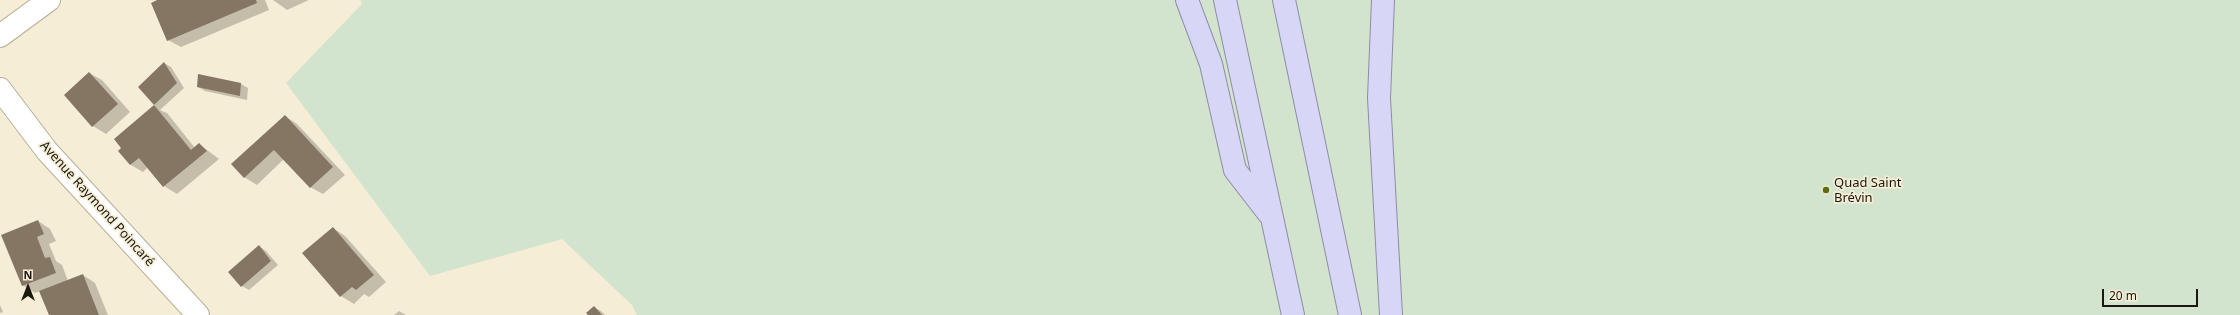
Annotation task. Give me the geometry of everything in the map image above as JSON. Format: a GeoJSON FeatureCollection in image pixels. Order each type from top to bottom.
{"type":"FeatureCollection","features":[{"type":"Feature","properties":{"kind":"highway"},"geometry":{"type":"LineString","coordinates":[[1187,0],[1211,64],[1235,170],[1272,219]]}},
{"type":"Feature","properties":{"kind":"highway"},"geometry":{"type":"LineString","coordinates":[[1225,0],[1293,315]]}},
{"type":"Feature","properties":{"kind":"highway"},"geometry":{"type":"LineString","coordinates":[[1284,0],[1350,315]]}},
{"type":"Feature","properties":{"kind":"highway"},"geometry":{"type":"LineString","coordinates":[[1382,0],[1379,98],[1391,315]]}},
{"type":"Feature","properties":{"kind":"street"},"geometry":{"type":"LineString","coordinates":[[0,36],[49,0]]}},
{"type":"Feature","properties":{"kind":"street","name":"Avenue Raymond Poincaré"},"geometry":{"type":"LineString","coordinates":[[0,90],[47,151],[198,315]]}},
{"type":"Feature","properties":{"kind":"green space"},"geometry":{"type":"Polygon","coordinates":[[[360,0],[2240,0],[2240,315],[637,315],[632,305],[562,239],[430,276],[286,83],[362,4],[360,0]]]}},
{"type":"Feature","properties":{"kind":"building"},"geometry":{"type":"Polygon","coordinates":[[[157,0],[256,0],[257,3],[167,41],[151,3],[157,0]]]}},
{"type":"Feature","properties":{"kind":"building"},"geometry":{"type":"Polygon","coordinates":[[[164,62],[177,83],[154,105],[138,87],[164,62]]]}},
{"type":"Feature","properties":{"kind":"building"},"geometry":{"type":"Polygon","coordinates":[[[89,72],[118,104],[92,127],[64,95],[89,72]]]}},
{"type":"Feature","properties":{"kind":"building"},"geometry":{"type":"Polygon","coordinates":[[[198,74],[241,83],[240,96],[197,87],[198,74]]]}},
{"type":"Feature","properties":{"kind":"building"},"geometry":{"type":"Polygon","coordinates":[[[154,105],[191,150],[199,143],[207,151],[163,187],[139,158],[130,165],[118,151],[121,148],[114,139],[154,105]]]}},
{"type":"Feature","properties":{"kind":"building"},"geometry":{"type":"Polygon","coordinates":[[[285,115],[333,167],[310,188],[274,150],[244,178],[231,164],[285,115]]]}},
{"type":"Feature","properties":{"kind":"building"},"geometry":{"type":"Polygon","coordinates":[[[38,220],[44,234],[37,237],[45,258],[50,257],[56,273],[22,286],[1,235],[38,220]]]}},
{"type":"Feature","properties":{"kind":"building"},"geometry":{"type":"Polygon","coordinates":[[[333,227],[374,275],[356,290],[352,287],[340,297],[302,253],[333,227]]]}},
{"type":"Feature","properties":{"kind":"building"},"geometry":{"type":"Polygon","coordinates":[[[259,245],[271,261],[241,287],[228,272],[259,245]]]}},
{"type":"Feature","properties":{"kind":"building"},"geometry":{"type":"Polygon","coordinates":[[[83,274],[99,315],[49,315],[39,291],[83,274]]]}},
{"type":"Feature","properties":{"kind":"building"},"geometry":{"type":"Polygon","coordinates":[[[594,306],[602,315],[588,315],[586,313],[594,306]]]}},
{"type":"Feature","properties":{"kind":"place","name":"Quad Saint Brévin"},"geometry":{"type":"Point","coordinates":[1826,190]}}]}
